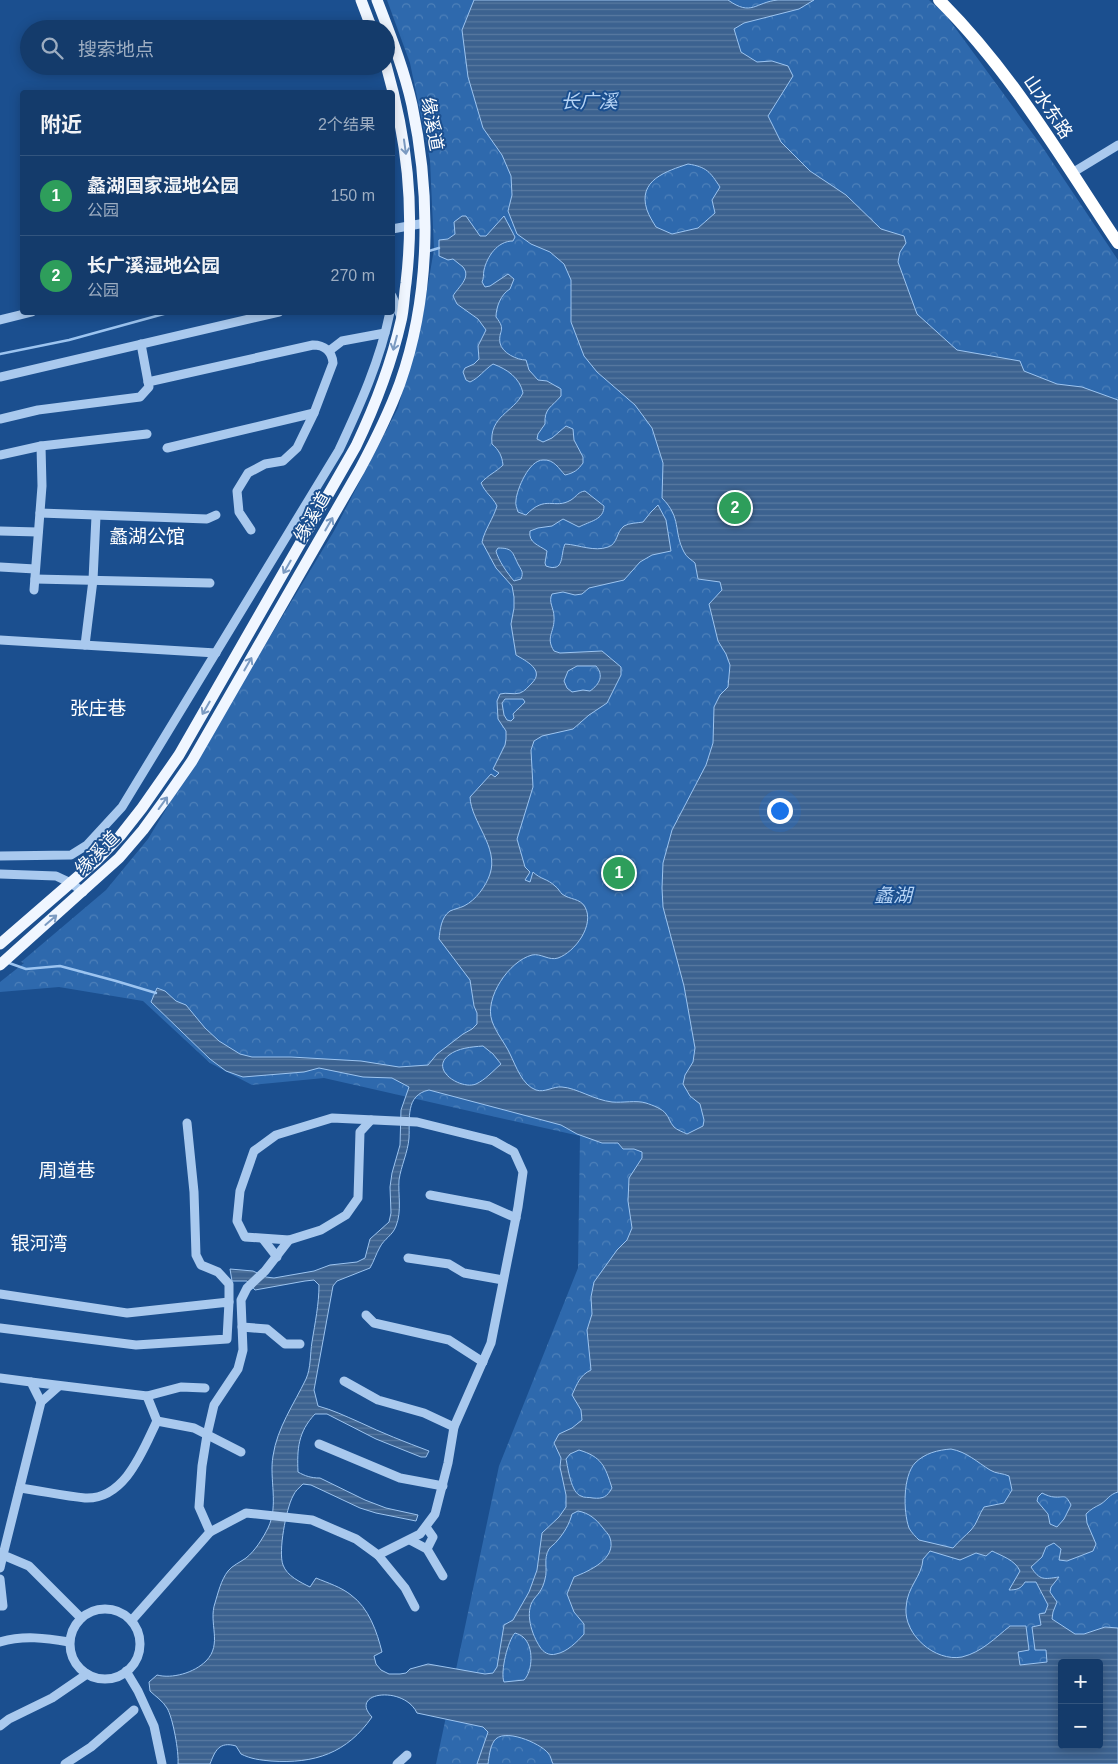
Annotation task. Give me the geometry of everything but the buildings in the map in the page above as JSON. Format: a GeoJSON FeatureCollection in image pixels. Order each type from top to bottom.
{"type":"FeatureCollection","features":[{"type":"Feature","properties":{"kind":"highway","name":"山水东路"},"geometry":{"type":"LineString","coordinates":[[941,1],[1004,72],[1118,242]]}},
{"type":"Feature","properties":{"kind":"main road"},"geometry":{"type":"LineString","coordinates":[[361,0],[369,20]]}},
{"type":"Feature","properties":{"kind":"main road","name":"缘溪道"},"geometry":{"type":"LineString","coordinates":[[377,0],[385,20]]}},
{"type":"Feature","properties":{"kind":"main road","name":"缘溪道"},"geometry":{"type":"LineString","coordinates":[[0,964],[119,858],[143,830],[192,761],[360,469],[386,418],[400,382],[411,345],[423,272],[425,223],[420,149],[412,104],[395,47]]}},
{"type":"Feature","properties":{"kind":"main road","name":"缘溪道"},"geometry":{"type":"LineString","coordinates":[[388,75],[392,90]]}},
{"type":"Feature","properties":{"kind":"main road","name":"缘溪道"},"geometry":{"type":"LineString","coordinates":[[0,944],[97,860],[120,836],[179,755],[356,446],[376,404],[402,320],[407,273],[409,225],[408,167],[395,102]]}},
{"type":"Feature","properties":{"kind":"street"},"geometry":{"type":"LineString","coordinates":[[1072,174],[1118,144]]}},
{"type":"Feature","properties":{"kind":"street"},"geometry":{"type":"LineString","coordinates":[[395,228],[425,223]]}},
{"type":"Feature","properties":{"kind":"street"},"geometry":{"type":"LineString","coordinates":[[395,302],[402,320]]}},
{"type":"Feature","properties":{"kind":"street"},"geometry":{"type":"LineString","coordinates":[[0,320],[20,315]]}},
{"type":"Feature","properties":{"kind":"street"},"geometry":{"type":"LineString","coordinates":[[0,376],[266,315]]}},
{"type":"Feature","properties":{"kind":"street"},"geometry":{"type":"LineString","coordinates":[[0,856],[70,855],[87,845],[122,808],[339,450],[367,390],[386,333],[389,315]]}},
{"type":"Feature","properties":{"kind":"street"},"geometry":{"type":"LineString","coordinates":[[329,350],[342,341],[386,333]]}},
{"type":"Feature","properties":{"kind":"street"},"geometry":{"type":"LineString","coordinates":[[0,419],[38,410],[140,397],[149,387],[141,344]]}},
{"type":"Feature","properties":{"kind":"street"},"geometry":{"type":"LineString","coordinates":[[148,382],[313,345],[321,345],[329,350],[333,363],[314,413],[297,448],[283,461],[265,464],[248,473],[236,491],[239,512],[251,530]]}},
{"type":"Feature","properties":{"kind":"street"},"geometry":{"type":"LineString","coordinates":[[167,448],[314,413]]}},
{"type":"Feature","properties":{"kind":"street"},"geometry":{"type":"LineString","coordinates":[[0,455],[41,446],[147,434]]}},
{"type":"Feature","properties":{"kind":"street"},"geometry":{"type":"LineString","coordinates":[[34,590],[42,486],[41,446]]}},
{"type":"Feature","properties":{"kind":"street"},"geometry":{"type":"LineString","coordinates":[[40,513],[207,519],[216,516]]}},
{"type":"Feature","properties":{"kind":"street"},"geometry":{"type":"LineString","coordinates":[[85,645],[93,580],[96,516]]}},
{"type":"Feature","properties":{"kind":"street"},"geometry":{"type":"LineString","coordinates":[[0,531],[38,532]]}},
{"type":"Feature","properties":{"kind":"street"},"geometry":{"type":"LineString","coordinates":[[0,568],[35,569]]}},
{"type":"Feature","properties":{"kind":"street"},"geometry":{"type":"LineString","coordinates":[[34,579],[210,584]]}},
{"type":"Feature","properties":{"kind":"street"},"geometry":{"type":"LineString","coordinates":[[0,640],[216,652]]}},
{"type":"Feature","properties":{"kind":"street"},"geometry":{"type":"LineString","coordinates":[[0,874],[56,876],[71,883],[82,892]]}},
{"type":"Feature","properties":{"kind":"street"},"geometry":{"type":"LineString","coordinates":[[351,1119],[360,1132],[358,1198],[346,1215],[321,1230],[290,1240],[245,1237],[237,1221],[240,1191],[254,1151],[276,1135],[332,1118],[410,1122],[494,1141],[514,1152],[523,1172],[516,1218],[491,1343],[454,1428],[436,1514],[420,1534],[378,1555]]}},
{"type":"Feature","properties":{"kind":"street"},"geometry":{"type":"LineString","coordinates":[[360,1132],[371,1120]]}},
{"type":"Feature","properties":{"kind":"street"},"geometry":{"type":"LineString","coordinates":[[0,1328],[136,1345],[227,1339],[229,1284],[218,1272],[201,1265],[196,1255],[194,1192],[187,1123]]}},
{"type":"Feature","properties":{"kind":"street"},"geometry":{"type":"LineString","coordinates":[[430,1194],[489,1206],[516,1218]]}},
{"type":"Feature","properties":{"kind":"street"},"geometry":{"type":"LineString","coordinates":[[263,1239],[277,1257]]}},
{"type":"Feature","properties":{"kind":"street"},"geometry":{"type":"LineString","coordinates":[[210,1532],[199,1507],[202,1466],[214,1405],[238,1369],[243,1350],[241,1300],[247,1288],[266,1272],[290,1240]]}},
{"type":"Feature","properties":{"kind":"street"},"geometry":{"type":"LineString","coordinates":[[408,1258],[449,1264],[464,1273],[504,1280]]}},
{"type":"Feature","properties":{"kind":"street"},"geometry":{"type":"LineString","coordinates":[[0,1294],[127,1312],[229,1302]]}},
{"type":"Feature","properties":{"kind":"street"},"geometry":{"type":"LineString","coordinates":[[366,1314],[374,1323],[449,1340],[483,1362]]}},
{"type":"Feature","properties":{"kind":"street"},"geometry":{"type":"LineString","coordinates":[[242,1327],[266,1329],[285,1344],[300,1344]]}},
{"type":"Feature","properties":{"kind":"street"},"geometry":{"type":"LineString","coordinates":[[0,1378],[147,1396],[182,1386],[205,1388]]}},
{"type":"Feature","properties":{"kind":"street"},"geometry":{"type":"LineString","coordinates":[[344,1381],[378,1400],[424,1413],[454,1428]]}},
{"type":"Feature","properties":{"kind":"street"},"geometry":{"type":"LineString","coordinates":[[31,1382],[40,1402]]}},
{"type":"Feature","properties":{"kind":"street"},"geometry":{"type":"LineString","coordinates":[[0,1568],[3,1555],[3,1541],[20,1488],[40,1402],[59,1386]]}},
{"type":"Feature","properties":{"kind":"street"},"geometry":{"type":"LineString","coordinates":[[20,1488],[87,1498],[104,1495],[122,1483],[142,1455],[157,1421],[147,1396]]}},
{"type":"Feature","properties":{"kind":"street"},"geometry":{"type":"LineString","coordinates":[[157,1421],[194,1428],[241,1452]]}},
{"type":"Feature","properties":{"kind":"street"},"geometry":{"type":"LineString","coordinates":[[319,1444],[400,1478],[443,1486]]}},
{"type":"Feature","properties":{"kind":"street"},"geometry":{"type":"LineString","coordinates":[[132,1620],[210,1532],[246,1512],[312,1520],[356,1539],[378,1555],[405,1588],[415,1607]]}},
{"type":"Feature","properties":{"kind":"street"},"geometry":{"type":"LineString","coordinates":[[426,1527],[433,1537],[428,1549]]}},
{"type":"Feature","properties":{"kind":"street"},"geometry":{"type":"LineString","coordinates":[[410,1540],[428,1549],[443,1576]]}},
{"type":"Feature","properties":{"kind":"street"},"geometry":{"type":"LineString","coordinates":[[3,1555],[29,1566],[81,1618]]}},
{"type":"Feature","properties":{"kind":"street"},"geometry":{"type":"LineString","coordinates":[[0,1579],[3,1606],[0,1606]]}},
{"type":"Feature","properties":{"kind":"street"},"geometry":{"type":"LineString","coordinates":[[107,1608],[121,1612],[132,1620],[140,1635],[140,1652],[132,1667],[119,1676],[102,1679],[86,1674],[75,1662],[69,1642],[72,1631],[81,1618],[93,1610],[107,1608]]}},
{"type":"Feature","properties":{"kind":"street"},"geometry":{"type":"LineString","coordinates":[[0,1642],[11,1639],[42,1638],[69,1642]]}},
{"type":"Feature","properties":{"kind":"street"},"geometry":{"type":"LineString","coordinates":[[126,1671],[138,1690],[154,1726],[162,1764]]}},
{"type":"Feature","properties":{"kind":"street"},"geometry":{"type":"LineString","coordinates":[[0,1726],[9,1718],[52,1698],[86,1674]]}},
{"type":"Feature","properties":{"kind":"street"},"geometry":{"type":"LineString","coordinates":[[65,1764],[91,1747],[134,1710]]}},
{"type":"Feature","properties":{"kind":"street"},"geometry":{"type":"LineString","coordinates":[[397,1764],[407,1755]]}},
{"type":"Feature","properties":{"kind":"green space"},"geometry":{"type":"Polygon","coordinates":[[[387,0],[929,0],[945,14],[1041,145],[1118,260],[1118,1764],[436,1764],[499,1466],[578,1268],[580,1136],[324,1078],[252,1085],[210,1063],[143,1001],[59,987],[0,992],[0,982],[106,890],[148,839],[334,531],[398,408],[422,320],[434,249],[430,160],[410,63],[387,0]]]}},
{"type":"Feature","properties":{"kind":"water","name":"蠡湖"},"geometry":{"type":"Polygon","coordinates":[[[474,0],[728,0],[736,5],[748,8],[778,0],[814,0],[799,9],[744,23],[734,29],[741,52],[757,62],[772,61],[788,66],[793,76],[768,116],[781,142],[810,171],[846,195],[881,229],[904,236],[906,243],[900,252],[898,262],[917,314],[957,350],[1020,361],[1024,371],[1057,384],[1082,387],[1118,400],[1118,1492],[1086,1514],[1087,1523],[1096,1544],[1093,1551],[1067,1561],[1059,1560],[1061,1549],[1054,1543],[1046,1547],[1042,1557],[1031,1567],[1040,1577],[1059,1577],[1051,1587],[1050,1592],[1057,1602],[1052,1619],[1075,1634],[1084,1634],[1105,1627],[1118,1628],[1118,1764],[553,1764],[549,1754],[544,1749],[521,1738],[505,1736],[499,1737],[494,1741],[488,1764],[477,1764],[488,1732],[483,1727],[417,1713],[410,1704],[401,1698],[381,1695],[372,1697],[367,1702],[367,1709],[372,1717],[362,1729],[341,1748],[329,1754],[302,1760],[259,1760],[241,1754],[236,1746],[225,1745],[218,1748],[210,1764],[178,1764],[175,1735],[169,1713],[163,1703],[150,1691],[149,1682],[157,1675],[169,1676],[189,1672],[206,1661],[214,1648],[213,1611],[223,1578],[228,1571],[253,1552],[268,1528],[273,1510],[272,1465],[275,1446],[282,1426],[309,1370],[318,1306],[319,1285],[314,1280],[255,1290],[247,1281],[232,1281],[230,1269],[253,1271],[266,1277],[274,1278],[314,1271],[330,1265],[357,1262],[365,1258],[370,1239],[389,1222],[392,1173],[400,1145],[401,1110],[409,1087],[392,1078],[363,1077],[319,1068],[304,1072],[243,1077],[226,1071],[210,1059],[151,1002],[157,988],[165,991],[176,1001],[186,1005],[205,1028],[219,1041],[240,1054],[252,1057],[361,1061],[399,1067],[428,1065],[437,1054],[477,1024],[477,1013],[470,980],[439,939],[440,932],[443,920],[447,914],[473,900],[483,888],[490,874],[491,854],[475,816],[470,797],[491,774],[495,777],[499,773],[493,769],[505,745],[506,731],[498,719],[497,701],[500,694],[517,694],[523,691],[532,683],[536,674],[533,666],[516,655],[511,624],[514,608],[512,586],[496,568],[482,542],[497,506],[481,483],[503,465],[500,453],[492,444],[494,427],[523,393],[519,383],[512,375],[493,364],[470,382],[466,380],[463,372],[465,368],[474,364],[479,359],[478,346],[486,330],[478,319],[457,304],[453,296],[465,279],[466,275],[463,267],[453,259],[448,260],[439,256],[439,240],[448,239],[455,234],[454,222],[462,216],[466,216],[480,236],[486,236],[504,216],[515,237],[513,241],[502,244],[490,255],[485,265],[482,282],[485,287],[490,286],[508,274],[514,279],[510,289],[502,297],[497,309],[496,317],[502,328],[501,347],[510,355],[526,360],[529,370],[538,380],[547,381],[561,389],[561,396],[547,411],[545,424],[537,439],[543,442],[552,438],[566,426],[573,429],[574,440],[583,457],[583,463],[579,468],[565,475],[556,465],[547,460],[538,461],[533,465],[525,476],[517,495],[516,505],[518,512],[526,515],[539,505],[565,503],[585,491],[604,506],[599,517],[579,527],[563,519],[552,526],[530,531],[532,541],[547,551],[546,566],[552,568],[559,565],[565,544],[597,549],[608,547],[614,543],[624,526],[643,522],[658,505],[666,520],[671,551],[652,555],[640,562],[624,580],[589,588],[582,594],[575,595],[563,592],[552,594],[554,622],[550,642],[554,651],[560,653],[602,651],[621,667],[621,675],[607,703],[573,729],[542,736],[534,741],[531,750],[533,787],[517,839],[525,867],[530,872],[525,880],[530,882],[533,872],[552,884],[565,896],[583,904],[587,914],[587,922],[582,937],[564,955],[555,959],[532,955],[523,959],[507,972],[495,992],[490,1012],[492,1021],[520,1075],[531,1088],[543,1091],[562,1087],[574,1089],[605,1101],[646,1103],[662,1110],[674,1127],[687,1134],[703,1126],[704,1120],[700,1104],[690,1096],[683,1084],[685,1075],[693,1062],[695,1048],[684,986],[663,907],[662,888],[663,863],[672,830],[706,765],[713,743],[714,707],[720,695],[728,687],[730,665],[718,641],[709,604],[722,590],[720,582],[698,579],[695,563],[684,552],[675,518],[662,498],[663,463],[652,428],[635,405],[597,372],[584,356],[571,322],[571,280],[564,264],[550,252],[531,244],[517,234],[508,211],[512,195],[511,176],[502,155],[483,128],[468,77],[462,30],[474,0]],[[688,164],[656,178],[650,184],[646,191],[645,200],[648,212],[656,227],[672,234],[698,228],[715,213],[712,200],[720,187],[707,171],[700,167],[688,164]],[[498,548],[496,551],[503,567],[514,581],[521,579],[522,571],[513,554],[507,549],[498,548]],[[577,666],[568,671],[564,681],[567,688],[572,692],[590,691],[600,679],[600,673],[596,666],[577,666]],[[505,699],[502,703],[507,720],[511,721],[514,718],[513,714],[525,702],[523,699],[505,699]],[[483,1046],[465,1048],[449,1055],[444,1061],[443,1067],[445,1072],[449,1077],[463,1084],[476,1084],[486,1078],[501,1064],[483,1046]],[[429,1090],[416,1097],[410,1109],[409,1138],[399,1180],[399,1209],[396,1226],[382,1244],[370,1268],[337,1281],[333,1286],[314,1390],[318,1406],[429,1451],[426,1457],[421,1457],[376,1439],[327,1414],[315,1414],[302,1434],[298,1448],[298,1472],[303,1475],[320,1478],[386,1508],[418,1515],[416,1521],[376,1513],[360,1508],[311,1485],[303,1484],[290,1502],[282,1541],[282,1559],[285,1569],[302,1583],[310,1587],[316,1578],[334,1585],[357,1600],[367,1613],[378,1636],[382,1652],[374,1656],[376,1664],[381,1670],[389,1674],[400,1674],[428,1664],[485,1674],[493,1673],[497,1667],[504,1625],[513,1620],[529,1592],[537,1570],[542,1533],[559,1517],[566,1507],[566,1495],[560,1467],[561,1458],[554,1443],[559,1434],[572,1428],[582,1420],[581,1410],[572,1395],[581,1377],[591,1370],[587,1330],[592,1314],[591,1297],[594,1282],[617,1250],[627,1240],[632,1228],[628,1201],[629,1178],[642,1158],[642,1152],[634,1149],[623,1149],[618,1143],[602,1143],[577,1134],[561,1125],[429,1090]],[[951,1449],[927,1454],[915,1463],[908,1476],[905,1503],[910,1530],[919,1540],[953,1548],[973,1528],[984,1507],[1004,1503],[1012,1490],[1009,1476],[992,1471],[967,1455],[951,1449]],[[579,1450],[570,1454],[566,1459],[572,1485],[578,1494],[584,1497],[602,1498],[608,1494],[612,1488],[605,1468],[598,1459],[579,1450]],[[1042,1493],[1037,1501],[1048,1514],[1050,1524],[1057,1527],[1064,1519],[1071,1505],[1066,1497],[1051,1497],[1042,1493]],[[578,1511],[572,1514],[566,1529],[547,1553],[544,1582],[531,1604],[530,1610],[530,1623],[537,1642],[546,1653],[551,1654],[560,1653],[568,1649],[584,1634],[584,1624],[574,1612],[567,1594],[574,1577],[594,1568],[606,1558],[611,1545],[608,1534],[598,1522],[582,1512],[578,1511]],[[930,1551],[923,1559],[907,1600],[907,1618],[910,1628],[916,1637],[932,1651],[952,1657],[962,1657],[982,1648],[1010,1626],[1026,1626],[1029,1650],[1018,1652],[1020,1665],[1047,1662],[1046,1650],[1035,1650],[1032,1627],[1041,1625],[1039,1614],[1045,1613],[1048,1605],[1036,1582],[1025,1582],[1018,1589],[1009,1590],[1020,1571],[1012,1561],[992,1551],[986,1556],[976,1553],[960,1560],[930,1551]],[[515,1633],[505,1656],[504,1682],[524,1680],[531,1665],[531,1652],[527,1641],[515,1633]]]}},
{"type":"Feature","properties":{"kind":"waterway"},"geometry":{"type":"LineString","coordinates":[[429,251],[439,248]]}},
{"type":"Feature","properties":{"kind":"waterway"},"geometry":{"type":"LineString","coordinates":[[0,354],[69,340],[160,315]]}},
{"type":"Feature","properties":{"kind":"waterway"},"geometry":{"type":"LineString","coordinates":[[9,963],[26,969],[60,966],[156,993]]}},
{"type":"Feature","properties":{"kind":"place","name":"长广溪湿地公园"},"geometry":{"type":"Point","coordinates":[735,508]}},
{"type":"Feature","properties":{"kind":"place","name":"蠡湖国家湿地公园"},"geometry":{"type":"Point","coordinates":[619,873]}},
{"type":"Feature","properties":{"kind":"district","name":"蠡湖公馆"},"geometry":{"type":"Point","coordinates":[147,536]}},
{"type":"Feature","properties":{"kind":"district","name":"张庄巷"},"geometry":{"type":"Point","coordinates":[98,708]}},
{"type":"Feature","properties":{"kind":"district","name":"周道巷"},"geometry":{"type":"Point","coordinates":[67,1170]}},
{"type":"Feature","properties":{"kind":"district","name":"银河湾"},"geometry":{"type":"Point","coordinates":[39,1243]}},
{"type":"Feature","properties":{"kind":"water label","name":"长广溪"},"geometry":{"type":"Point","coordinates":[589,101]}}]}
